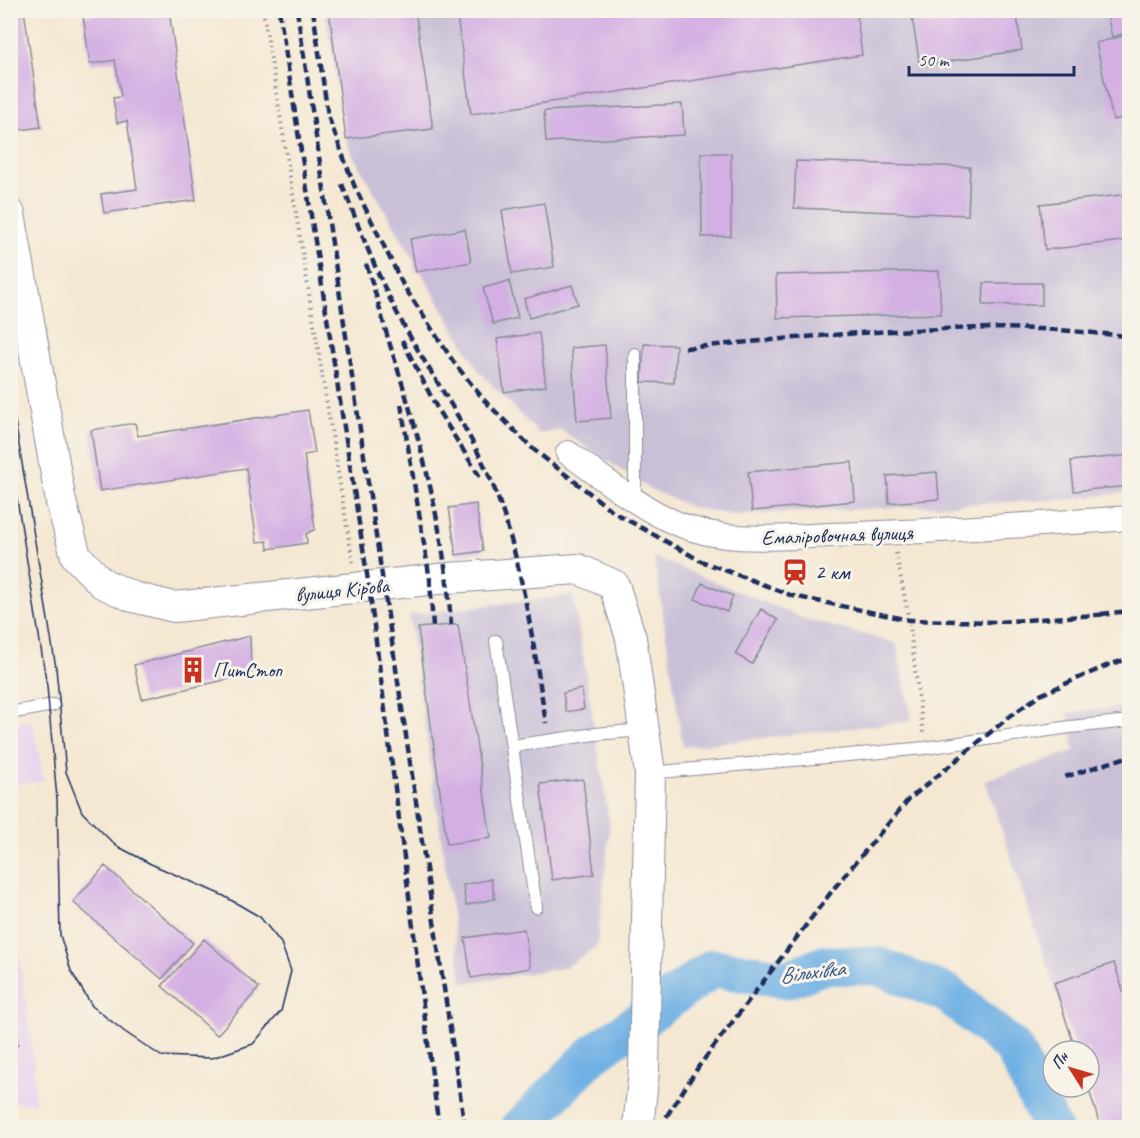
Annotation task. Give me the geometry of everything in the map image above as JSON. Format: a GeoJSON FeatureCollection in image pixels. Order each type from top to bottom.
{"type":"FeatureCollection","features":[{"type":"Feature","properties":{"kind":"street","name":"вулиця Кірова"},"geometry":{"type":"LineString","coordinates":[[10,214],[14,256],[61,502],[76,556],[102,583],[133,597],[174,608],[448,578],[578,570],[614,585],[631,638],[650,773],[644,1070],[638,1128]]}},
{"type":"Feature","properties":{"kind":"street","name":"Емаліровочная вулиця"},"geometry":{"type":"LineString","coordinates":[[568,453],[635,501],[678,524],[713,534],[739,538],[892,533],[1130,519]]}},
{"type":"Feature","properties":{"kind":"lane"},"geometry":{"type":"LineString","coordinates":[[635,354],[635,501]]}},
{"type":"Feature","properties":{"kind":"lane"},"geometry":{"type":"LineString","coordinates":[[496,641],[536,907]]}},
{"type":"Feature","properties":{"kind":"lane"},"geometry":{"type":"LineString","coordinates":[[10,713],[53,705]]}},
{"type":"Feature","properties":{"kind":"lane"},"geometry":{"type":"LineString","coordinates":[[650,773],[925,748],[1070,727],[1130,721]]}},
{"type":"Feature","properties":{"kind":"lane"},"geometry":{"type":"LineString","coordinates":[[512,746],[595,734],[644,730]]}},
{"type":"Feature","properties":{"kind":"path"},"geometry":{"type":"LineString","coordinates":[[263,10],[357,588]]}},
{"type":"Feature","properties":{"kind":"path"},"geometry":{"type":"LineString","coordinates":[[892,533],[909,620],[925,748]]}},
{"type":"Feature","properties":{"kind":"shaded area"},"geometry":{"type":"Polygon","coordinates":[[[325,11],[1129,11],[1129,492],[1073,499],[734,515],[693,508],[648,488],[561,430],[539,434],[479,371],[351,152],[346,139],[325,11]]]}},
{"type":"Feature","properties":{"kind":"shaded area"},"geometry":{"type":"Polygon","coordinates":[[[654,557],[805,619],[896,643],[912,721],[683,747],[654,557]]]}},
{"type":"Feature","properties":{"kind":"shaded area"},"geometry":{"type":"Polygon","coordinates":[[[573,595],[610,826],[597,946],[564,968],[462,983],[409,615],[573,595]]]}},
{"type":"Feature","properties":{"kind":"shaded area"},"geometry":{"type":"Polygon","coordinates":[[[1129,705],[1129,1127],[1101,1127],[1092,1099],[1101,1099],[1101,1039],[1072,1039],[985,780],[1074,751],[1068,713],[1129,705]]]}},
{"type":"Feature","properties":{"kind":"shaded area"},"geometry":{"type":"Polygon","coordinates":[[[32,720],[44,781],[11,785],[11,723],[32,720]]]}},
{"type":"Feature","properties":{"kind":"shaded area"},"geometry":{"type":"Polygon","coordinates":[[[10,888],[33,1054],[35,1104],[11,1101],[10,888]]]}},
{"type":"Feature","properties":{"kind":"building"},"geometry":{"type":"Polygon","coordinates":[[[10,10],[24,10],[41,127],[12,131],[10,10]]]}},
{"type":"Feature","properties":{"kind":"building"},"geometry":{"type":"Polygon","coordinates":[[[111,10],[169,10],[196,200],[104,213],[101,194],[137,189],[127,121],[117,123],[113,98],[121,97],[115,60],[90,64],[83,16],[111,10]]]}},
{"type":"Feature","properties":{"kind":"building"},"geometry":{"type":"Polygon","coordinates":[[[329,10],[415,10],[433,129],[346,139],[329,10]]]}},
{"type":"Feature","properties":{"kind":"building"},"geometry":{"type":"Polygon","coordinates":[[[456,10],[856,10],[862,55],[471,114],[456,10]]]}},
{"type":"Feature","properties":{"kind":"building"},"geometry":{"type":"Polygon","coordinates":[[[911,10],[1016,10],[1022,50],[920,66],[911,10]]]}},
{"type":"Feature","properties":{"kind":"building"},"geometry":{"type":"Polygon","coordinates":[[[1106,10],[1130,10],[1130,32],[1112,37],[1106,10]]]}},
{"type":"Feature","properties":{"kind":"building"},"geometry":{"type":"Polygon","coordinates":[[[1130,34],[1130,116],[1113,120],[1096,43],[1130,34]]]}},
{"type":"Feature","properties":{"kind":"building"},"geometry":{"type":"Polygon","coordinates":[[[682,104],[684,135],[546,142],[544,111],[682,104]]]}},
{"type":"Feature","properties":{"kind":"building"},"geometry":{"type":"Polygon","coordinates":[[[701,153],[731,153],[731,236],[702,237],[701,153]]]}},
{"type":"Feature","properties":{"kind":"building"},"geometry":{"type":"Polygon","coordinates":[[[796,161],[970,167],[968,215],[794,208],[796,161]]]}},
{"type":"Feature","properties":{"kind":"building"},"geometry":{"type":"Polygon","coordinates":[[[1130,194],[1130,240],[1045,250],[1040,204],[1130,194]]]}},
{"type":"Feature","properties":{"kind":"building"},"geometry":{"type":"Polygon","coordinates":[[[544,203],[554,267],[512,274],[502,210],[544,203]]]}},
{"type":"Feature","properties":{"kind":"building"},"geometry":{"type":"Polygon","coordinates":[[[465,229],[471,262],[416,272],[410,239],[465,229]]]}},
{"type":"Feature","properties":{"kind":"building"},"geometry":{"type":"Polygon","coordinates":[[[939,271],[941,314],[777,318],[776,275],[939,271]]]}},
{"type":"Feature","properties":{"kind":"building"},"geometry":{"type":"Polygon","coordinates":[[[509,281],[518,318],[493,324],[483,288],[509,281]]]}},
{"type":"Feature","properties":{"kind":"building"},"geometry":{"type":"Polygon","coordinates":[[[984,283],[1042,283],[1042,305],[983,305],[984,283]]]}},
{"type":"Feature","properties":{"kind":"building"},"geometry":{"type":"Polygon","coordinates":[[[572,285],[578,304],[529,318],[524,299],[572,285]]]}},
{"type":"Feature","properties":{"kind":"building"},"geometry":{"type":"Polygon","coordinates":[[[539,333],[546,386],[504,392],[497,339],[539,333]]]}},
{"type":"Feature","properties":{"kind":"building"},"geometry":{"type":"Polygon","coordinates":[[[644,344],[676,345],[674,383],[642,382],[644,344]]]}},
{"type":"Feature","properties":{"kind":"building"},"geometry":{"type":"Polygon","coordinates":[[[605,345],[611,418],[577,421],[571,348],[605,345]]]}},
{"type":"Feature","properties":{"kind":"building"},"geometry":{"type":"Polygon","coordinates":[[[308,410],[315,453],[304,455],[315,529],[306,534],[307,543],[268,549],[267,541],[257,542],[246,468],[100,491],[91,430],[135,423],[138,436],[308,410]]]}},
{"type":"Feature","properties":{"kind":"building"},"geometry":{"type":"Polygon","coordinates":[[[1130,455],[1130,486],[1074,491],[1071,461],[1130,455]]]}},
{"type":"Feature","properties":{"kind":"building"},"geometry":{"type":"Polygon","coordinates":[[[852,462],[855,501],[752,511],[748,472],[852,462]]]}},
{"type":"Feature","properties":{"kind":"building"},"geometry":{"type":"Polygon","coordinates":[[[937,472],[939,499],[889,503],[887,476],[937,472]]]}},
{"type":"Feature","properties":{"kind":"building"},"geometry":{"type":"Polygon","coordinates":[[[476,504],[483,551],[456,555],[449,508],[476,504]]]}},
{"type":"Feature","properties":{"kind":"building"},"geometry":{"type":"Polygon","coordinates":[[[702,583],[733,596],[727,612],[695,599],[702,583]]]}},
{"type":"Feature","properties":{"kind":"building"},"geometry":{"type":"Polygon","coordinates":[[[761,609],[778,620],[752,664],[735,654],[761,609]]]}},
{"type":"Feature","properties":{"kind":"building"},"geometry":{"type":"Polygon","coordinates":[[[458,625],[491,838],[447,844],[418,628],[458,625]]]}},
{"type":"Feature","properties":{"kind":"building","name":"ПитСтоп"},"geometry":{"type":"Polygon","coordinates":[[[250,636],[251,674],[142,699],[134,665],[250,636]]]}},
{"type":"Feature","properties":{"kind":"building"},"geometry":{"type":"Polygon","coordinates":[[[581,689],[584,709],[566,712],[563,693],[581,689]]]}},
{"type":"Feature","properties":{"kind":"building"},"geometry":{"type":"Polygon","coordinates":[[[583,779],[594,874],[552,880],[540,784],[583,779]]]}},
{"type":"Feature","properties":{"kind":"building"},"geometry":{"type":"Polygon","coordinates":[[[105,866],[193,943],[162,979],[73,902],[105,866]]]}},
{"type":"Feature","properties":{"kind":"building"},"geometry":{"type":"Polygon","coordinates":[[[491,879],[495,899],[466,905],[463,885],[491,879]]]}},
{"type":"Feature","properties":{"kind":"building"},"geometry":{"type":"Polygon","coordinates":[[[524,929],[530,968],[471,978],[465,938],[524,929]]]}},
{"type":"Feature","properties":{"kind":"building"},"geometry":{"type":"Polygon","coordinates":[[[204,939],[259,988],[217,1035],[162,986],[204,939]]]}},
{"type":"Feature","properties":{"kind":"building"},"geometry":{"type":"Polygon","coordinates":[[[1114,963],[1130,1011],[1130,1128],[1101,1128],[1092,1099],[1101,1099],[1101,1039],[1072,1039],[1054,983],[1114,963]]]}},
{"type":"Feature","properties":{"kind":"building"},"geometry":{"type":"Polygon","coordinates":[[[10,1005],[18,1045],[10,1046],[10,1005]]]}},
{"type":"Feature","properties":{"kind":"waterway","name":"Вільхівка"},"geometry":{"type":"LineString","coordinates":[[520,1128],[592,1055],[713,968],[788,979],[824,965],[878,966],[948,994],[1013,1048],[1052,1128]]}},
{"type":"Feature","properties":{"kind":"tram line"},"geometry":{"type":"LineString","coordinates":[[10,391],[56,668],[66,772],[82,812],[115,845],[151,864],[224,896],[260,917],[281,943],[291,971],[281,1011],[253,1044],[212,1058],[161,1056],[92,1006],[71,971],[60,935],[57,799],[47,686],[10,455]]}},
{"type":"Feature","properties":{"kind":"railway"},"geometry":{"type":"LineString","coordinates":[[279,10],[369,587],[439,1128]]}},
{"type":"Feature","properties":{"kind":"railway"},"geometry":{"type":"LineString","coordinates":[[297,10],[465,1128]]}},
{"type":"Feature","properties":{"kind":"railway"},"geometry":{"type":"LineString","coordinates":[[313,10],[328,116],[354,185],[403,285],[455,364],[485,401],[533,449],[615,513],[701,561],[793,596],[909,620],[997,622],[1110,614]]}},
{"type":"Feature","properties":{"kind":"railway"},"geometry":{"type":"LineString","coordinates":[[342,184],[389,297],[469,436],[499,501],[522,583],[546,723]]}},
{"type":"Feature","properties":{"kind":"railway"},"geometry":{"type":"LineString","coordinates":[[366,264],[412,416],[430,485],[443,554],[451,625]]}},
{"type":"Feature","properties":{"kind":"railway"},"geometry":{"type":"LineString","coordinates":[[685,348],[906,330],[1039,329],[1130,336]]}},
{"type":"Feature","properties":{"kind":"railway"},"geometry":{"type":"LineString","coordinates":[[402,340],[439,412],[482,480]]}},
{"type":"Feature","properties":{"kind":"railway"},"geometry":{"type":"LineString","coordinates":[[401,404],[430,580],[433,627]]}},
{"type":"Feature","properties":{"kind":"railway"},"geometry":{"type":"LineString","coordinates":[[1101,614],[1130,611]]}},
{"type":"Feature","properties":{"kind":"railway"},"geometry":{"type":"LineString","coordinates":[[659,1128],[699,1066],[835,887],[908,800],[1009,717],[1040,695],[1130,658]]}},
{"type":"Feature","properties":{"kind":"railway"},"geometry":{"type":"LineString","coordinates":[[1065,777],[1130,756]]}},
{"type":"Feature","properties":{"kind":"place","name":"2 км"},"geometry":{"type":"Point","coordinates":[795,572]}},
{"type":"Feature","properties":{"kind":"place","name":"ПитСтоп"},"geometry":{"type":"Point","coordinates":[193,670]}}]}
